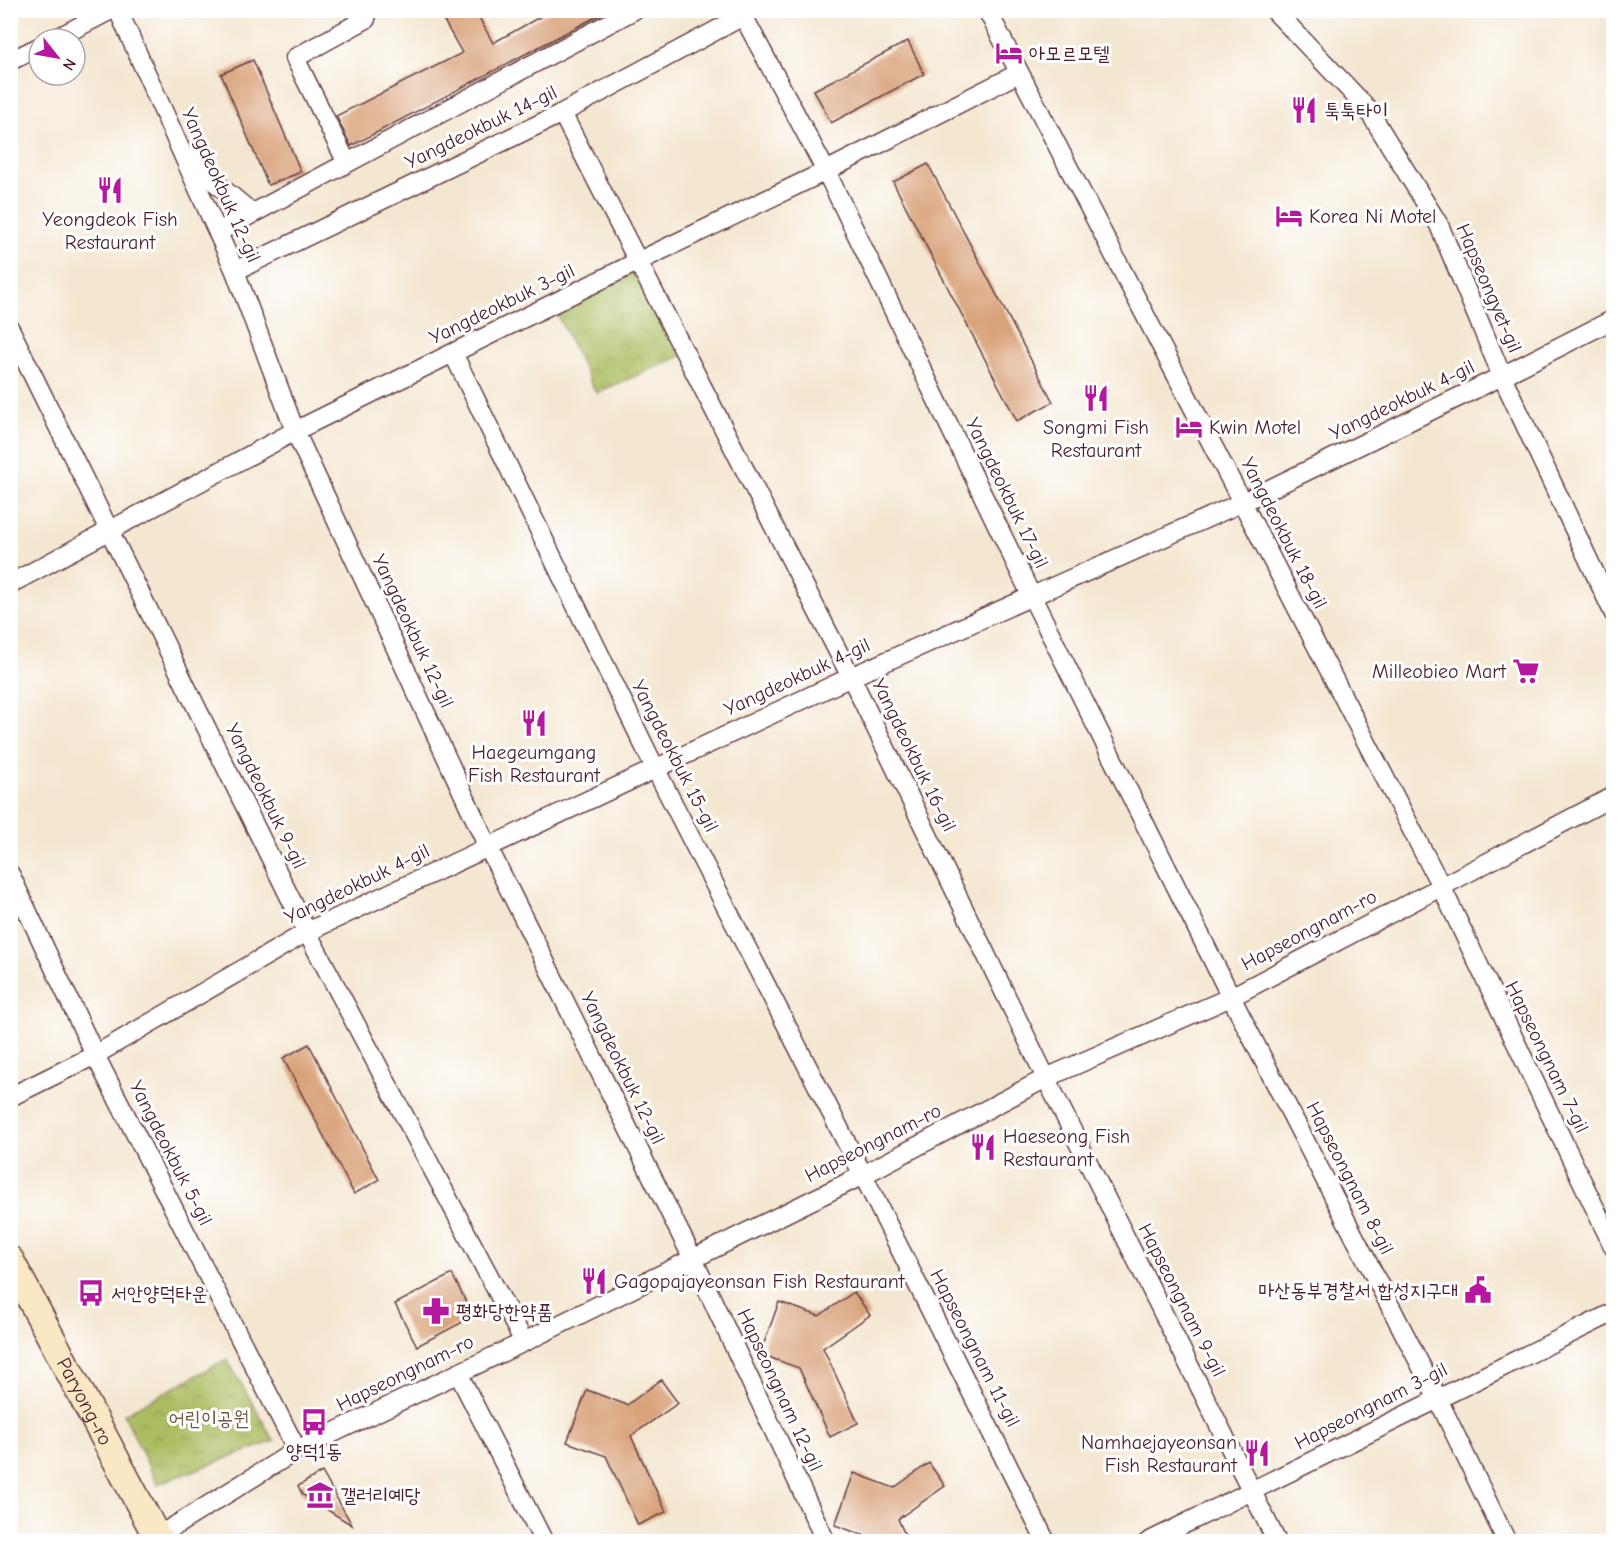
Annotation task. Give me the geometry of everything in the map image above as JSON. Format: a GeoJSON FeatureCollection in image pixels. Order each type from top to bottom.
{"type":"FeatureCollection","features":[{"type":"Feature","properties":{"kind":"main road","name":"Paryong-ro"},"geometry":{"type":"LineString","coordinates":[[10,1260],[160,1540]]}},
{"type":"Feature","properties":{"kind":"street"},"geometry":{"type":"LineString","coordinates":[[78,27],[111,10]]}},
{"type":"Feature","properties":{"kind":"street","name":"Yangdeokbuk 12-gil"},"geometry":{"type":"LineString","coordinates":[[118,10],[235,271],[296,431],[488,847],[693,1259]]}},
{"type":"Feature","properties":{"kind":"street"},"geometry":{"type":"LineString","coordinates":[[218,232],[634,10]]}},
{"type":"Feature","properties":{"kind":"street","name":"Yangdeokbuk 18-gil"},"geometry":{"type":"LineString","coordinates":[[987,10],[1441,886]]}},
{"type":"Feature","properties":{"kind":"street","name":"Hapseongyet-gil"},"geometry":{"type":"LineString","coordinates":[[1274,10],[1367,108],[1439,225],[1502,376],[1614,614]]}},
{"type":"Feature","properties":{"kind":"street","name":"Yangdeokbuk 14-gil"},"geometry":{"type":"LineString","coordinates":[[235,271],[562,113],[742,14]]}},
{"type":"Feature","properties":{"kind":"street","name":"Yangdeokbuk 17-gil"},"geometry":{"type":"LineString","coordinates":[[742,14],[826,171],[1032,597],[1231,997]]}},
{"type":"Feature","properties":{"kind":"street"},"geometry":{"type":"LineString","coordinates":[[347,163],[295,58],[366,19]]}},
{"type":"Feature","properties":{"kind":"street"},"geometry":{"type":"LineString","coordinates":[[10,61],[27,53]]}},
{"type":"Feature","properties":{"kind":"street","name":"Yangdeokbuk 3-gil"},"geometry":{"type":"LineString","coordinates":[[10,584],[296,431],[1019,74]]}},
{"type":"Feature","properties":{"kind":"street"},"geometry":{"type":"LineString","coordinates":[[168,90],[199,169],[252,213]]}},
{"type":"Feature","properties":{"kind":"street","name":"Yangdeokbuk 16-gil"},"geometry":{"type":"LineString","coordinates":[[562,113],[851,677],[1046,1078]]}},
{"type":"Feature","properties":{"kind":"street","name":"Yangdeokbuk 4-gil"},"geometry":{"type":"LineString","coordinates":[[10,1097],[95,1055],[307,932],[851,677],[1243,502],[1614,319]]}},
{"type":"Feature","properties":{"kind":"street","name":"Yangdeokbuk 9-gil"},"geometry":{"type":"LineString","coordinates":[[10,329],[307,932],[524,1342]]}},
{"type":"Feature","properties":{"kind":"street","name":"Yangdeokbuk 15-gil"},"geometry":{"type":"LineString","coordinates":[[453,354],[655,768],[863,1175]]}},
{"type":"Feature","properties":{"kind":"street","name":"Hapseongnam-ro"},"geometry":{"type":"LineString","coordinates":[[160,1540],[297,1450],[524,1342],[863,1175],[1046,1078],[1231,997],[1614,796]]}},
{"type":"Feature","properties":{"kind":"street","name":"Yangdeokbuk 5-gil"},"geometry":{"type":"LineString","coordinates":[[10,874],[95,1055],[297,1450]]}},
{"type":"Feature","properties":{"kind":"street","name":"Hapseongnam 7-gil"},"geometry":{"type":"LineString","coordinates":[[1441,886],[1614,1248]]}},
{"type":"Feature","properties":{"kind":"street","name":"Hapseongnam 8-gil"},"geometry":{"type":"LineString","coordinates":[[1231,997],[1437,1397],[1507,1542]]}},
{"type":"Feature","properties":{"kind":"street","name":"Hapseongnam 9-gil"},"geometry":{"type":"LineString","coordinates":[[1046,1078],[1277,1542]]}},
{"type":"Feature","properties":{"kind":"street","name":"Hapseongnam 11-gil"},"geometry":{"type":"LineString","coordinates":[[863,1175],[1046,1542]]}},
{"type":"Feature","properties":{"kind":"street","name":"Hapseongnam 12-gil"},"geometry":{"type":"LineString","coordinates":[[693,1259],[826,1542]]}},
{"type":"Feature","properties":{"kind":"street","name":"Hapseongnam 3-gil"},"geometry":{"type":"LineString","coordinates":[[1148,1542],[1437,1397],[1614,1312]]}},
{"type":"Feature","properties":{"kind":"street"},"geometry":{"type":"LineString","coordinates":[[458,1373],[544,1542]]}},
{"type":"Feature","properties":{"kind":"green space"},"geometry":{"type":"Polygon","coordinates":[[[639,261],[686,354],[596,393],[552,304],[639,261]]]}},
{"type":"Feature","properties":{"kind":"green space","name":"어린이공원"},"geometry":{"type":"Polygon","coordinates":[[[227,1359],[274,1441],[157,1484],[124,1414],[227,1359]]]}},
{"type":"Feature","properties":{"kind":"building"},"geometry":{"type":"Polygon","coordinates":[[[438,10],[475,10],[493,43],[552,10],[609,10],[351,146],[336,116],[462,53],[438,10]]]}},
{"type":"Feature","properties":{"kind":"building"},"geometry":{"type":"Polygon","coordinates":[[[908,41],[924,74],[831,123],[814,90],[908,41]]]}},
{"type":"Feature","properties":{"kind":"building"},"geometry":{"type":"Polygon","coordinates":[[[253,60],[301,172],[268,185],[221,74],[253,60]]]}},
{"type":"Feature","properties":{"kind":"building"},"geometry":{"type":"Polygon","coordinates":[[[928,164],[1053,402],[1017,421],[893,182],[928,164]]]}},
{"type":"Feature","properties":{"kind":"building"},"geometry":{"type":"Polygon","coordinates":[[[309,1044],[379,1180],[354,1194],[283,1058],[309,1044]]]}},
{"type":"Feature","properties":{"kind":"building"},"geometry":{"type":"Polygon","coordinates":[[[452,1274],[467,1304],[461,1323],[417,1346],[395,1304],[452,1274]]]}},
{"type":"Feature","properties":{"kind":"building"},"geometry":{"type":"Polygon","coordinates":[[[854,1292],[870,1315],[823,1348],[858,1423],[830,1437],[799,1368],[760,1354],[779,1302],[819,1316],[854,1292]]]}},
{"type":"Feature","properties":{"kind":"building"},"geometry":{"type":"Polygon","coordinates":[[[661,1380],[678,1403],[631,1436],[666,1512],[638,1525],[606,1456],[567,1442],[587,1390],[627,1405],[661,1380]]]}},
{"type":"Feature","properties":{"kind":"building"},"geometry":{"type":"Polygon","coordinates":[[[929,1463],[945,1486],[898,1519],[908,1542],[875,1542],[874,1539],[835,1525],[854,1473],[894,1488],[929,1463]]]}},
{"type":"Feature","properties":{"kind":"building"},"geometry":{"type":"Polygon","coordinates":[[[322,1472],[352,1525],[303,1495],[298,1486],[322,1472]]]}},
{"type":"Feature","properties":{"kind":"place","name":"아모르모텔"},"geometry":{"type":"Point","coordinates":[1009,53]}},
{"type":"Feature","properties":{"kind":"place","name":"툭툭타이"},"geometry":{"type":"Point","coordinates":[1304,110]}},
{"type":"Feature","properties":{"kind":"place","name":"Yeongdeok Fish Restaurant"},"geometry":{"type":"Point","coordinates":[110,190]}},
{"type":"Feature","properties":{"kind":"place","name":"Korea Ni Motel"},"geometry":{"type":"Point","coordinates":[1289,216]}},
{"type":"Feature","properties":{"kind":"place","name":"Songmi Fish Restaurant"},"geometry":{"type":"Point","coordinates":[1096,398]}},
{"type":"Feature","properties":{"kind":"place","name":"Kwin Motel"},"geometry":{"type":"Point","coordinates":[1189,427]}},
{"type":"Feature","properties":{"kind":"place","name":"Milleobieo Mart"},"geometry":{"type":"Point","coordinates":[1526,671]}},
{"type":"Feature","properties":{"kind":"place","name":"Haegeumgang Fish Restaurant"},"geometry":{"type":"Point","coordinates":[534,723]}},
{"type":"Feature","properties":{"kind":"place","name":"Haeseong Fish Restaurant"},"geometry":{"type":"Point","coordinates":[983,1147]}},
{"type":"Feature","properties":{"kind":"place","name":"Gagopajayeonsan Fish Restaurant"},"geometry":{"type":"Point","coordinates":[594,1281]}},
{"type":"Feature","properties":{"kind":"place","name":"마산동부경찰서 합성지구대"},"geometry":{"type":"Point","coordinates":[1478,1290]}},
{"type":"Feature","properties":{"kind":"place","name":"서안양덕타운"},"geometry":{"type":"Point","coordinates":[91,1293]}},
{"type":"Feature","properties":{"kind":"place","name":"평화당한약품"},"geometry":{"type":"Point","coordinates":[436,1311]}},
{"type":"Feature","properties":{"kind":"place","name":"양덕1동"},"geometry":{"type":"Point","coordinates":[314,1422]}},
{"type":"Feature","properties":{"kind":"place","name":"Namhaejayeonsan Fish Restaurant"},"geometry":{"type":"Point","coordinates":[1257,1453]}},
{"type":"Feature","properties":{"kind":"place","name":"갤러리예당"},"geometry":{"type":"Point","coordinates":[320,1495]}}]}
